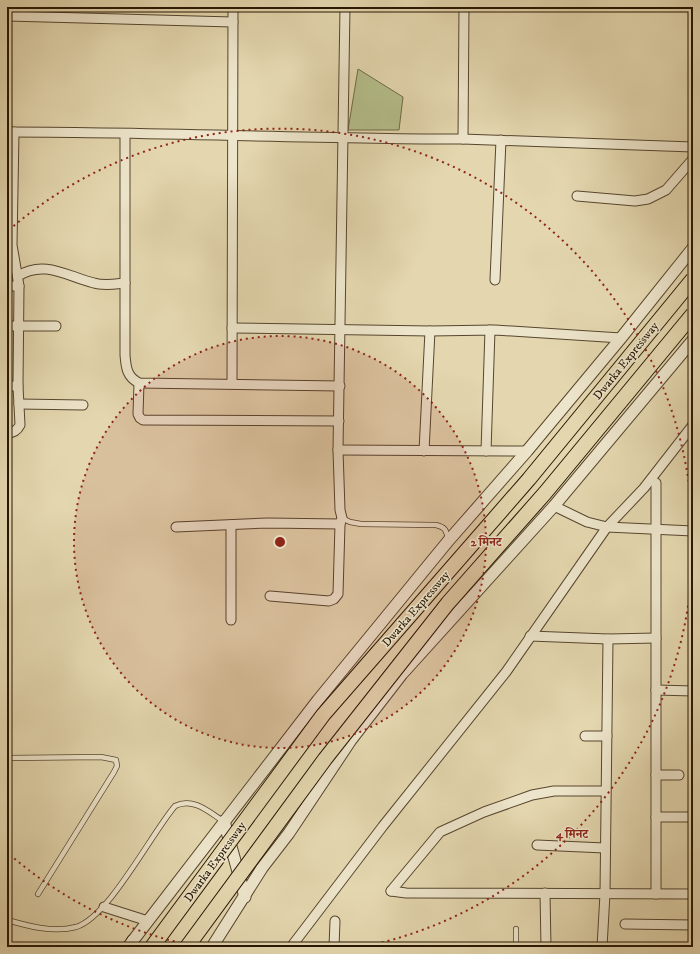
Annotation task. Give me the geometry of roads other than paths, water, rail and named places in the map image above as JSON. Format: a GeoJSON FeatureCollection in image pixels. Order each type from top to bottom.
{"type":"FeatureCollection","features":[{"type":"Feature","properties":{"kind":"highway","name":"Dwarka Expressway"},"geometry":{"type":"LineString","coordinates":[[152,947],[323,715],[529,479],[693,279]]}},
{"type":"Feature","properties":{"kind":"highway","name":"Dwarka Expressway"},"geometry":{"type":"LineString","coordinates":[[187,947],[325,759],[443,609],[545,493],[693,314]]}},
{"type":"Feature","properties":{"kind":"street"},"geometry":{"type":"LineString","coordinates":[[232,384],[234,135],[233,7]]}},
{"type":"Feature","properties":{"kind":"street"},"geometry":{"type":"LineString","coordinates":[[270,596],[321,601],[334,599],[338,594],[341,521],[338,450],[345,7]]}},
{"type":"Feature","properties":{"kind":"street"},"geometry":{"type":"LineString","coordinates":[[463,140],[464,7]]}},
{"type":"Feature","properties":{"kind":"street"},"geometry":{"type":"LineString","coordinates":[[7,16],[233,22]]}},
{"type":"Feature","properties":{"kind":"street"},"geometry":{"type":"LineString","coordinates":[[7,432],[12,433],[17,430],[20,425],[18,386],[19,286],[12,245],[11,132],[234,135],[342,139],[501,140],[693,146]]}},
{"type":"Feature","properties":{"kind":"street"},"geometry":{"type":"LineString","coordinates":[[125,134],[126,369],[132,380],[139,383],[340,386]]}},
{"type":"Feature","properties":{"kind":"street"},"geometry":{"type":"LineString","coordinates":[[495,280],[501,140]]}},
{"type":"Feature","properties":{"kind":"street"},"geometry":{"type":"LineString","coordinates":[[577,196],[635,200],[648,199],[666,190],[693,159]]}},
{"type":"Feature","properties":{"kind":"street"},"geometry":{"type":"LineString","coordinates":[[131,945],[224,821],[318,700],[449,540],[528,450],[621,338],[693,248]]}},
{"type":"Feature","properties":{"kind":"street"},"geometry":{"type":"LineString","coordinates":[[18,276],[31,270],[44,269],[63,272],[96,284],[125,283]]}},
{"type":"Feature","properties":{"kind":"street"},"geometry":{"type":"LineString","coordinates":[[7,286],[19,286]]}},
{"type":"Feature","properties":{"kind":"street"},"geometry":{"type":"LineString","coordinates":[[7,326],[56,326]]}},
{"type":"Feature","properties":{"kind":"street"},"geometry":{"type":"LineString","coordinates":[[232,328],[430,331],[490,330],[543,332],[621,338]]}},
{"type":"Feature","properties":{"kind":"street"},"geometry":{"type":"LineString","coordinates":[[486,451],[490,330]]}},
{"type":"Feature","properties":{"kind":"street"},"geometry":{"type":"LineString","coordinates":[[424,451],[430,331]]}},
{"type":"Feature","properties":{"kind":"street"},"geometry":{"type":"LineString","coordinates":[[212,947],[262,868],[289,833],[351,740],[402,674],[554,506],[693,340]]}},
{"type":"Feature","properties":{"kind":"street"},"geometry":{"type":"LineString","coordinates":[[139,383],[138,414],[143,420],[339,421]]}},
{"type":"Feature","properties":{"kind":"street"},"geometry":{"type":"LineString","coordinates":[[7,386],[18,386]]}},
{"type":"Feature","properties":{"kind":"street"},"geometry":{"type":"LineString","coordinates":[[19,404],[83,405]]}},
{"type":"Feature","properties":{"kind":"street"},"geometry":{"type":"LineString","coordinates":[[291,947],[383,826],[506,672],[606,528],[644,488],[693,425]]}},
{"type":"Feature","properties":{"kind":"street"},"geometry":{"type":"LineString","coordinates":[[338,450],[528,450]]}},
{"type":"Feature","properties":{"kind":"street"},"geometry":{"type":"LineString","coordinates":[[656,483],[656,894]]}},
{"type":"Feature","properties":{"kind":"street"},"geometry":{"type":"LineString","coordinates":[[554,506],[588,522],[606,528],[693,531]]}},
{"type":"Feature","properties":{"kind":"street"},"geometry":{"type":"LineString","coordinates":[[176,527],[341,521]]}},
{"type":"Feature","properties":{"kind":"street"},"geometry":{"type":"LineString","coordinates":[[231,525],[231,620]]}},
{"type":"Feature","properties":{"kind":"street"},"geometry":{"type":"LineString","coordinates":[[530,636],[608,639],[656,638]]}},
{"type":"Feature","properties":{"kind":"street"},"geometry":{"type":"LineString","coordinates":[[602,947],[605,894],[605,791],[608,639]]}},
{"type":"Feature","properties":{"kind":"street"},"geometry":{"type":"LineString","coordinates":[[656,690],[693,691]]}},
{"type":"Feature","properties":{"kind":"street"},"geometry":{"type":"LineString","coordinates":[[585,736],[607,736]]}},
{"type":"Feature","properties":{"kind":"street"},"geometry":{"type":"LineString","coordinates":[[656,775],[679,775]]}},
{"type":"Feature","properties":{"kind":"street"},"geometry":{"type":"LineString","coordinates":[[605,791],[554,792],[532,795],[484,812],[440,832],[391,891],[693,894]]}},
{"type":"Feature","properties":{"kind":"street"},"geometry":{"type":"LineString","coordinates":[[656,817],[693,817]]}},
{"type":"Feature","properties":{"kind":"street"},"geometry":{"type":"LineString","coordinates":[[224,821],[245,897]]}},
{"type":"Feature","properties":{"kind":"street"},"geometry":{"type":"LineString","coordinates":[[537,845],[605,848]]}},
{"type":"Feature","properties":{"kind":"street"},"geometry":{"type":"LineString","coordinates":[[545,893],[546,947]]}},
{"type":"Feature","properties":{"kind":"street"},"geometry":{"type":"LineString","coordinates":[[104,907],[148,921]]}},
{"type":"Feature","properties":{"kind":"street"},"geometry":{"type":"LineString","coordinates":[[334,947],[335,921]]}},
{"type":"Feature","properties":{"kind":"street"},"geometry":{"type":"LineString","coordinates":[[625,924],[693,925]]}},
{"type":"Feature","properties":{"kind":"lane"},"geometry":{"type":"LineString","coordinates":[[341,521],[361,524],[436,525],[443,527],[447,532],[449,540]]}},
{"type":"Feature","properties":{"kind":"lane"},"geometry":{"type":"LineString","coordinates":[[7,758],[101,757],[116,760],[117,766],[114,772],[38,894]]}},
{"type":"Feature","properties":{"kind":"lane"},"geometry":{"type":"LineString","coordinates":[[7,920],[30,927],[65,929],[78,926],[104,907],[175,806],[181,803],[189,802],[224,821]]}},
{"type":"Feature","properties":{"kind":"lane"},"geometry":{"type":"LineString","coordinates":[[516,929],[516,947]]}}]}
